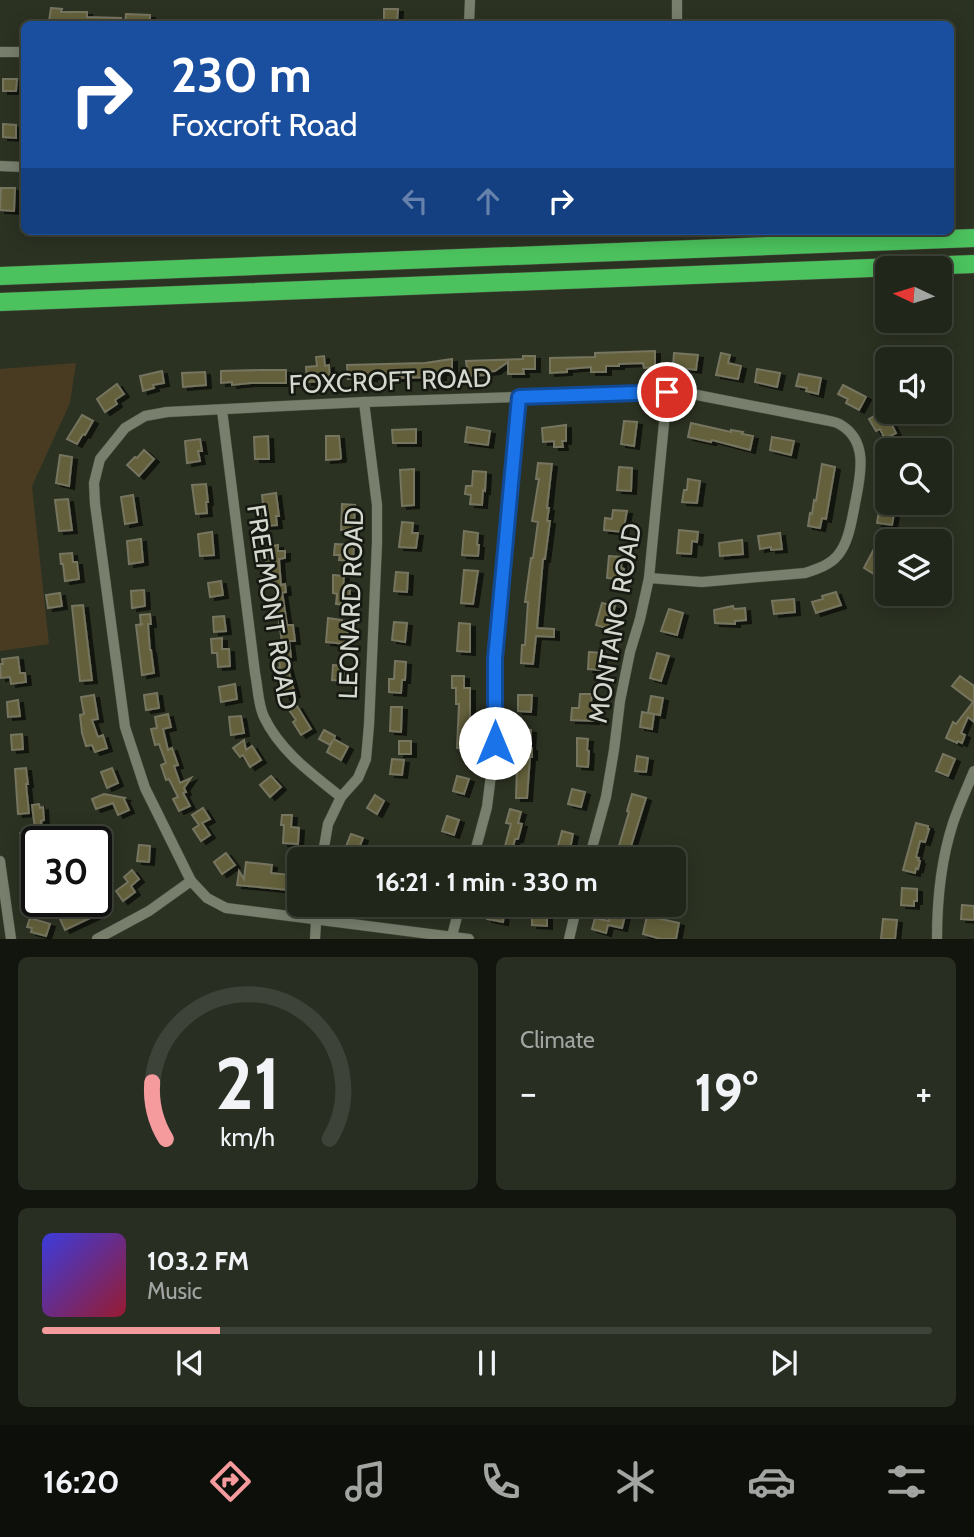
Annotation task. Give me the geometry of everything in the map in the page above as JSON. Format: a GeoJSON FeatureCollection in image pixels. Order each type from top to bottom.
{"type":"FeatureCollection","features":[{"type":"Feature","properties":{"kind":"highway"},"geometry":{"type":"LineString","coordinates":[[0,276],[974,238]]}},
{"type":"Feature","properties":{"kind":"highway"},"geometry":{"type":"LineString","coordinates":[[0,302],[974,264]]}},
{"type":"Feature","properties":{"kind":"street"},"geometry":{"type":"LineString","coordinates":[[469,21],[470,0]]}},
{"type":"Feature","properties":{"kind":"street"},"geometry":{"type":"LineString","coordinates":[[677,0],[677,21]]}},
{"type":"Feature","properties":{"kind":"street"},"geometry":{"type":"LineString","coordinates":[[0,52],[21,52]]}},
{"type":"Feature","properties":{"kind":"street"},"geometry":{"type":"LineString","coordinates":[[0,166],[21,167]]}},
{"type":"Feature","properties":{"kind":"street","name":"FOXCROFT ROAD"},"geometry":{"type":"LineString","coordinates":[[191,881],[145,788],[125,727],[97,524],[94,483],[100,459],[125,428],[145,416],[167,412],[364,402],[667,392],[692,394],[825,420],[841,425],[854,437],[861,454],[861,474],[850,531],[839,554],[822,568],[806,573],[702,582],[649,578]]}},
{"type":"Feature","properties":{"kind":"street","name":"MONTANO ROAD"},"geometry":{"type":"LineString","coordinates":[[592,847],[606,797],[630,652],[649,578],[667,392]]}},
{"type":"Feature","properties":{"kind":"street"},"geometry":{"type":"LineString","coordinates":[[476,847],[487,807],[495,743],[495,659],[519,397]]}},
{"type":"Feature","properties":{"kind":"street","name":"LEONARD ROAD"},"geometry":{"type":"LineString","coordinates":[[341,797],[358,778],[366,759],[369,726],[377,505],[364,402]]}},
{"type":"Feature","properties":{"kind":"street","name":"FREEMONT ROAD"},"geometry":{"type":"LineString","coordinates":[[222,410],[255,673],[263,715],[283,747],[307,771],[341,797]]}},
{"type":"Feature","properties":{"kind":"street"},"geometry":{"type":"LineString","coordinates":[[937,939],[937,901],[941,876],[953,824],[974,771]]}},
{"type":"Feature","properties":{"kind":"street"},"geometry":{"type":"LineString","coordinates":[[323,847],[328,824],[341,797]]}},
{"type":"Feature","properties":{"kind":"street"},"geometry":{"type":"LineString","coordinates":[[0,861],[11,939]]}},
{"type":"Feature","properties":{"kind":"street"},"geometry":{"type":"LineString","coordinates":[[97,939],[149,911],[191,881],[207,898],[226,908],[469,939]]}},
{"type":"Feature","properties":{"kind":"street"},"geometry":{"type":"LineString","coordinates":[[452,936],[457,917]]}},
{"type":"Feature","properties":{"kind":"street"},"geometry":{"type":"LineString","coordinates":[[569,939],[574,917]]}},
{"type":"Feature","properties":{"kind":"street"},"geometry":{"type":"LineString","coordinates":[[315,939],[317,920]]}},
{"type":"Feature","properties":{"kind":"shaded area"},"geometry":{"type":"Polygon","coordinates":[[[76,363],[70,403],[32,486],[49,644],[0,651],[0,369],[76,363]]]}},
{"type":"Feature","properties":{"kind":"building"},"geometry":{"type":"Polygon","coordinates":[[[51,8],[62,9],[61,12],[87,12],[87,17],[121,18],[121,21],[49,21],[51,8]]]}},
{"type":"Feature","properties":{"kind":"building"},"geometry":{"type":"Polygon","coordinates":[[[384,9],[398,9],[397,21],[384,21],[384,9]]]}},
{"type":"Feature","properties":{"kind":"building"},"geometry":{"type":"Polygon","coordinates":[[[126,14],[150,15],[150,21],[125,21],[126,14]]]}},
{"type":"Feature","properties":{"kind":"building"},"geometry":{"type":"Polygon","coordinates":[[[3,79],[17,79],[16,91],[3,91],[3,79]]]}},
{"type":"Feature","properties":{"kind":"building"},"geometry":{"type":"Polygon","coordinates":[[[3,124],[16,125],[16,138],[3,137],[3,124]]]}},
{"type":"Feature","properties":{"kind":"building"},"geometry":{"type":"Polygon","coordinates":[[[1,188],[15,188],[14,211],[0,210],[1,188]]]}},
{"type":"Feature","properties":{"kind":"building"},"geometry":{"type":"Polygon","coordinates":[[[655,351],[655,367],[644,368],[643,363],[619,364],[606,366],[606,372],[591,372],[591,367],[550,373],[550,358],[655,351]]]}},
{"type":"Feature","properties":{"kind":"building"},"geometry":{"type":"Polygon","coordinates":[[[674,353],[698,355],[696,370],[673,367],[674,353]]]}},
{"type":"Feature","properties":{"kind":"building"},"geometry":{"type":"Polygon","coordinates":[[[721,353],[730,355],[728,363],[741,366],[738,379],[716,375],[721,353]]]}},
{"type":"Feature","properties":{"kind":"building"},"geometry":{"type":"Polygon","coordinates":[[[324,356],[325,366],[329,365],[330,381],[307,382],[306,367],[317,366],[316,357],[324,356]]]}},
{"type":"Feature","properties":{"kind":"building"},"geometry":{"type":"Polygon","coordinates":[[[523,356],[535,356],[535,369],[523,369],[524,374],[508,374],[508,362],[495,371],[485,372],[485,375],[468,376],[466,361],[523,359],[523,356]]]}},
{"type":"Feature","properties":{"kind":"building"},"geometry":{"type":"Polygon","coordinates":[[[452,359],[452,372],[441,372],[441,377],[396,378],[396,375],[348,379],[347,365],[425,363],[452,359]]]}},
{"type":"Feature","properties":{"kind":"building"},"geometry":{"type":"Polygon","coordinates":[[[757,369],[780,373],[777,387],[755,382],[757,369]]]}},
{"type":"Feature","properties":{"kind":"building"},"geometry":{"type":"Polygon","coordinates":[[[286,370],[286,383],[221,383],[221,371],[286,370]]]}},
{"type":"Feature","properties":{"kind":"building"},"geometry":{"type":"Polygon","coordinates":[[[162,371],[164,383],[143,391],[140,376],[162,371]]]}},
{"type":"Feature","properties":{"kind":"building"},"geometry":{"type":"Polygon","coordinates":[[[205,372],[206,385],[183,387],[182,373],[205,372]]]}},
{"type":"Feature","properties":{"kind":"building"},"geometry":{"type":"Polygon","coordinates":[[[799,374],[821,378],[818,394],[796,386],[799,374]]]}},
{"type":"Feature","properties":{"kind":"building"},"geometry":{"type":"Polygon","coordinates":[[[117,384],[124,394],[115,400],[117,404],[105,412],[97,399],[117,384]]]}},
{"type":"Feature","properties":{"kind":"building"},"geometry":{"type":"Polygon","coordinates":[[[843,385],[866,397],[859,410],[846,403],[848,399],[838,394],[843,385]]]}},
{"type":"Feature","properties":{"kind":"building"},"geometry":{"type":"Polygon","coordinates":[[[82,415],[93,421],[77,444],[67,439],[82,415]]]}},
{"type":"Feature","properties":{"kind":"building"},"geometry":{"type":"Polygon","coordinates":[[[875,416],[875,424],[892,424],[896,433],[884,438],[880,429],[876,431],[869,419],[875,416]]]}},
{"type":"Feature","properties":{"kind":"building"},"geometry":{"type":"Polygon","coordinates":[[[624,421],[637,422],[634,446],[621,444],[624,421]]]}},
{"type":"Feature","properties":{"kind":"building"},"geometry":{"type":"Polygon","coordinates":[[[691,423],[753,436],[750,450],[688,437],[691,423]]]}},
{"type":"Feature","properties":{"kind":"building"},"geometry":{"type":"Polygon","coordinates":[[[566,425],[566,441],[562,441],[563,447],[554,447],[554,441],[543,442],[542,428],[566,425]]]}},
{"type":"Feature","properties":{"kind":"building"},"geometry":{"type":"Polygon","coordinates":[[[467,427],[490,431],[488,445],[465,442],[467,427]]]}},
{"type":"Feature","properties":{"kind":"building"},"geometry":{"type":"Polygon","coordinates":[[[416,429],[416,443],[393,443],[392,430],[416,429]]]}},
{"type":"Feature","properties":{"kind":"building"},"geometry":{"type":"Polygon","coordinates":[[[268,436],[269,459],[255,459],[254,437],[268,436]]]}},
{"type":"Feature","properties":{"kind":"building"},"geometry":{"type":"Polygon","coordinates":[[[326,436],[339,436],[340,459],[326,460],[326,436]]]}},
{"type":"Feature","properties":{"kind":"building"},"geometry":{"type":"Polygon","coordinates":[[[772,437],[794,441],[791,455],[770,450],[772,437]]]}},
{"type":"Feature","properties":{"kind":"building"},"geometry":{"type":"Polygon","coordinates":[[[200,439],[200,461],[187,463],[185,441],[200,439]]]}},
{"type":"Feature","properties":{"kind":"building"},"geometry":{"type":"Polygon","coordinates":[[[144,450],[154,459],[139,476],[127,465],[144,450]]]}},
{"type":"Feature","properties":{"kind":"building"},"geometry":{"type":"Polygon","coordinates":[[[60,455],[72,457],[69,486],[56,483],[60,455]]]}},
{"type":"Feature","properties":{"kind":"building"},"geometry":{"type":"Polygon","coordinates":[[[538,463],[552,464],[547,508],[547,521],[550,521],[543,559],[537,628],[554,629],[554,637],[536,636],[533,664],[521,663],[528,602],[525,602],[538,522],[532,521],[539,479],[536,479],[538,463]]]}},
{"type":"Feature","properties":{"kind":"building"},"geometry":{"type":"Polygon","coordinates":[[[822,464],[835,467],[826,519],[822,518],[820,528],[808,526],[814,500],[816,501],[822,464]]]}},
{"type":"Feature","properties":{"kind":"building"},"geometry":{"type":"Polygon","coordinates":[[[619,467],[632,468],[631,491],[617,490],[619,467]]]}},
{"type":"Feature","properties":{"kind":"building"},"geometry":{"type":"Polygon","coordinates":[[[414,469],[414,505],[402,506],[400,470],[414,469]]]}},
{"type":"Feature","properties":{"kind":"building"},"geometry":{"type":"Polygon","coordinates":[[[473,471],[486,472],[482,505],[470,504],[471,495],[465,494],[466,486],[472,486],[473,471]]]}},
{"type":"Feature","properties":{"kind":"building"},"geometry":{"type":"Polygon","coordinates":[[[688,479],[700,481],[697,503],[682,502],[688,479]]]}},
{"type":"Feature","properties":{"kind":"building"},"geometry":{"type":"Polygon","coordinates":[[[206,484],[207,513],[196,514],[192,485],[206,484]]]}},
{"type":"Feature","properties":{"kind":"building"},"geometry":{"type":"Polygon","coordinates":[[[276,493],[279,516],[276,516],[277,525],[266,526],[265,517],[261,518],[262,495],[276,493]]]}},
{"type":"Feature","properties":{"kind":"building"},"geometry":{"type":"Polygon","coordinates":[[[133,495],[137,522],[125,524],[121,497],[133,495]]]}},
{"type":"Feature","properties":{"kind":"building"},"geometry":{"type":"Polygon","coordinates":[[[68,499],[72,530],[59,531],[55,500],[68,499]]]}},
{"type":"Feature","properties":{"kind":"building"},"geometry":{"type":"Polygon","coordinates":[[[342,504],[355,505],[354,530],[341,530],[342,504]]]}},
{"type":"Feature","properties":{"kind":"building"},"geometry":{"type":"Polygon","coordinates":[[[613,510],[627,511],[623,532],[604,530],[605,518],[612,519],[613,510]]]}},
{"type":"Feature","properties":{"kind":"building"},"geometry":{"type":"Polygon","coordinates":[[[878,515],[894,515],[892,525],[877,523],[878,515]]]}},
{"type":"Feature","properties":{"kind":"building"},"geometry":{"type":"Polygon","coordinates":[[[402,522],[413,523],[412,533],[418,533],[416,548],[399,547],[402,522]]]}},
{"type":"Feature","properties":{"kind":"building"},"geometry":{"type":"Polygon","coordinates":[[[679,530],[698,532],[697,542],[692,541],[691,554],[677,553],[679,530]]]}},
{"type":"Feature","properties":{"kind":"building"},"geometry":{"type":"Polygon","coordinates":[[[464,531],[478,533],[478,556],[462,555],[464,531]]]}},
{"type":"Feature","properties":{"kind":"building"},"geometry":{"type":"Polygon","coordinates":[[[212,532],[214,555],[200,556],[198,534],[212,532]]]}},
{"type":"Feature","properties":{"kind":"building"},"geometry":{"type":"Polygon","coordinates":[[[780,533],[782,549],[760,549],[758,536],[780,533]]]}},
{"type":"Feature","properties":{"kind":"building"},"geometry":{"type":"Polygon","coordinates":[[[141,539],[143,562],[129,564],[127,541],[141,539]]]}},
{"type":"Feature","properties":{"kind":"building"},"geometry":{"type":"Polygon","coordinates":[[[742,540],[743,554],[720,556],[719,543],[742,540]]]}},
{"type":"Feature","properties":{"kind":"building"},"geometry":{"type":"Polygon","coordinates":[[[335,544],[354,545],[353,561],[339,560],[340,555],[334,555],[335,544]]]}},
{"type":"Feature","properties":{"kind":"building"},"geometry":{"type":"Polygon","coordinates":[[[278,545],[278,551],[285,551],[285,558],[279,559],[281,585],[285,584],[286,592],[282,593],[287,625],[293,625],[295,641],[289,641],[291,657],[285,658],[295,694],[285,697],[277,668],[280,667],[277,643],[288,641],[282,642],[278,614],[274,614],[272,599],[276,598],[272,572],[267,573],[266,559],[266,547],[278,545]]]}},
{"type":"Feature","properties":{"kind":"building"},"geometry":{"type":"Polygon","coordinates":[[[875,547],[875,572],[864,568],[875,547]]]}},
{"type":"Feature","properties":{"kind":"building"},"geometry":{"type":"Polygon","coordinates":[[[72,553],[73,562],[77,562],[79,579],[65,581],[60,554],[72,553]]]}},
{"type":"Feature","properties":{"kind":"building"},"geometry":{"type":"Polygon","coordinates":[[[609,556],[622,557],[622,580],[607,578],[609,556]]]}},
{"type":"Feature","properties":{"kind":"building"},"geometry":{"type":"Polygon","coordinates":[[[464,570],[478,571],[473,604],[461,603],[464,570]]]}},
{"type":"Feature","properties":{"kind":"building"},"geometry":{"type":"Polygon","coordinates":[[[396,572],[408,573],[407,592],[394,591],[396,572]]]}},
{"type":"Feature","properties":{"kind":"building"},"geometry":{"type":"Polygon","coordinates":[[[333,575],[344,576],[343,589],[350,590],[349,605],[336,604],[333,575]]]}},
{"type":"Feature","properties":{"kind":"building"},"geometry":{"type":"Polygon","coordinates":[[[221,581],[223,595],[210,597],[208,583],[221,581]]]}},
{"type":"Feature","properties":{"kind":"building"},"geometry":{"type":"Polygon","coordinates":[[[144,590],[145,606],[132,608],[131,591],[144,590]]]}},
{"type":"Feature","properties":{"kind":"building"},"geometry":{"type":"Polygon","coordinates":[[[836,592],[841,605],[816,613],[812,602],[836,592]]]}},
{"type":"Feature","properties":{"kind":"building"},"geometry":{"type":"Polygon","coordinates":[[[60,593],[62,606],[48,608],[46,595],[60,593]]]}},
{"type":"Feature","properties":{"kind":"building"},"geometry":{"type":"Polygon","coordinates":[[[794,599],[795,612],[774,614],[772,601],[794,599]]]}},
{"type":"Feature","properties":{"kind":"building"},"geometry":{"type":"Polygon","coordinates":[[[602,603],[615,606],[609,629],[596,625],[602,603]]]}},
{"type":"Feature","properties":{"kind":"building"},"geometry":{"type":"Polygon","coordinates":[[[83,605],[92,680],[80,681],[72,606],[83,605]]]}},
{"type":"Feature","properties":{"kind":"building"},"geometry":{"type":"Polygon","coordinates":[[[733,606],[734,609],[745,608],[746,620],[735,621],[735,624],[715,623],[714,610],[733,606]]]}},
{"type":"Feature","properties":{"kind":"building"},"geometry":{"type":"Polygon","coordinates":[[[669,609],[683,613],[677,635],[661,631],[669,609]]]}},
{"type":"Feature","properties":{"kind":"building"},"geometry":{"type":"Polygon","coordinates":[[[150,614],[151,624],[148,624],[154,673],[142,675],[136,625],[141,624],[140,615],[150,614]]]}},
{"type":"Feature","properties":{"kind":"building"},"geometry":{"type":"Polygon","coordinates":[[[224,616],[226,631],[214,632],[213,617],[224,616]]]}},
{"type":"Feature","properties":{"kind":"building"},"geometry":{"type":"Polygon","coordinates":[[[328,618],[342,620],[342,628],[348,629],[346,644],[326,642],[328,618]]]}},
{"type":"Feature","properties":{"kind":"building"},"geometry":{"type":"Polygon","coordinates":[[[394,622],[407,623],[405,642],[392,640],[394,622]]]}},
{"type":"Feature","properties":{"kind":"building"},"geometry":{"type":"Polygon","coordinates":[[[459,623],[470,624],[470,652],[457,651],[459,623]]]}},
{"type":"Feature","properties":{"kind":"building"},"geometry":{"type":"Polygon","coordinates":[[[222,638],[222,649],[229,649],[230,666],[218,667],[217,653],[212,653],[211,639],[222,638]]]}},
{"type":"Feature","properties":{"kind":"building"},"geometry":{"type":"Polygon","coordinates":[[[589,652],[602,653],[600,670],[588,669],[589,652]]]}},
{"type":"Feature","properties":{"kind":"building"},"geometry":{"type":"Polygon","coordinates":[[[657,653],[669,656],[661,681],[650,678],[657,653]]]}},
{"type":"Feature","properties":{"kind":"building"},"geometry":{"type":"Polygon","coordinates":[[[18,657],[20,673],[25,673],[26,682],[11,684],[10,677],[1,678],[0,664],[3,664],[2,659],[18,657]]]}},
{"type":"Feature","properties":{"kind":"building"},"geometry":{"type":"Polygon","coordinates":[[[395,661],[406,662],[401,693],[389,692],[389,679],[394,679],[395,661]]]}},
{"type":"Feature","properties":{"kind":"building"},"geometry":{"type":"Polygon","coordinates":[[[333,665],[345,666],[344,681],[332,680],[333,665]]]}},
{"type":"Feature","properties":{"kind":"building"},"geometry":{"type":"Polygon","coordinates":[[[452,676],[464,676],[464,688],[470,688],[470,748],[457,748],[459,704],[456,704],[456,688],[452,688],[452,676]]]}},
{"type":"Feature","properties":{"kind":"building"},"geometry":{"type":"Polygon","coordinates":[[[960,676],[974,686],[974,722],[968,717],[961,733],[965,735],[962,743],[957,743],[946,738],[953,722],[956,724],[973,702],[952,686],[960,676]]]}},
{"type":"Feature","properties":{"kind":"building"},"geometry":{"type":"Polygon","coordinates":[[[235,684],[237,699],[221,702],[219,687],[235,684]]]}},
{"type":"Feature","properties":{"kind":"building"},"geometry":{"type":"Polygon","coordinates":[[[157,693],[159,708],[146,710],[144,695],[157,693]]]}},
{"type":"Feature","properties":{"kind":"building"},"geometry":{"type":"Polygon","coordinates":[[[580,694],[592,694],[594,721],[571,720],[572,708],[579,708],[580,694]]]}},
{"type":"Feature","properties":{"kind":"building"},"geometry":{"type":"Polygon","coordinates":[[[94,695],[98,719],[92,720],[98,737],[103,735],[107,748],[95,752],[92,745],[86,746],[80,715],[84,714],[81,697],[94,695]]]}},
{"type":"Feature","properties":{"kind":"building"},"geometry":{"type":"Polygon","coordinates":[[[518,695],[532,695],[531,712],[518,711],[518,695]]]}},
{"type":"Feature","properties":{"kind":"building"},"geometry":{"type":"Polygon","coordinates":[[[651,696],[663,698],[660,715],[648,713],[651,696]]]}},
{"type":"Feature","properties":{"kind":"building"},"geometry":{"type":"Polygon","coordinates":[[[18,700],[20,716],[8,717],[7,702],[18,700]]]}},
{"type":"Feature","properties":{"kind":"building"},"geometry":{"type":"Polygon","coordinates":[[[297,706],[311,729],[301,735],[289,710],[297,706]]]}},
{"type":"Feature","properties":{"kind":"building"},"geometry":{"type":"Polygon","coordinates":[[[391,707],[402,707],[401,732],[390,731],[391,707]]]}},
{"type":"Feature","properties":{"kind":"building"},"geometry":{"type":"Polygon","coordinates":[[[642,712],[654,714],[652,729],[640,727],[642,712]]]}},
{"type":"Feature","properties":{"kind":"building"},"geometry":{"type":"Polygon","coordinates":[[[168,714],[171,727],[163,729],[168,750],[172,748],[180,783],[191,778],[184,788],[186,792],[183,793],[190,806],[179,811],[173,799],[178,797],[169,779],[166,780],[161,765],[166,763],[159,744],[155,745],[151,729],[157,728],[155,717],[168,714]]]}},
{"type":"Feature","properties":{"kind":"building"},"geometry":{"type":"Polygon","coordinates":[[[241,716],[244,733],[231,735],[229,717],[241,716]]]}},
{"type":"Feature","properties":{"kind":"building"},"geometry":{"type":"Polygon","coordinates":[[[517,729],[531,730],[532,757],[527,798],[516,798],[517,765],[521,765],[521,744],[517,744],[517,729]]]}},
{"type":"Feature","properties":{"kind":"building"},"geometry":{"type":"Polygon","coordinates":[[[324,730],[348,747],[341,760],[327,752],[333,740],[330,745],[319,739],[324,730]]]}},
{"type":"Feature","properties":{"kind":"building"},"geometry":{"type":"Polygon","coordinates":[[[22,734],[23,749],[12,750],[11,735],[22,734]]]}},
{"type":"Feature","properties":{"kind":"building"},"geometry":{"type":"Polygon","coordinates":[[[577,738],[588,739],[588,767],[577,766],[577,738]]]}},
{"type":"Feature","properties":{"kind":"building"},"geometry":{"type":"Polygon","coordinates":[[[244,740],[246,750],[252,746],[261,760],[250,767],[243,755],[240,757],[233,748],[244,740]]]}},
{"type":"Feature","properties":{"kind":"building"},"geometry":{"type":"Polygon","coordinates":[[[399,741],[411,741],[411,754],[399,754],[399,741]]]}},
{"type":"Feature","properties":{"kind":"building"},"geometry":{"type":"Polygon","coordinates":[[[943,754],[955,759],[948,776],[936,771],[943,754]]]}},
{"type":"Feature","properties":{"kind":"building"},"geometry":{"type":"Polygon","coordinates":[[[637,756],[648,758],[646,772],[635,771],[637,756]]]}},
{"type":"Feature","properties":{"kind":"building"},"geometry":{"type":"Polygon","coordinates":[[[392,759],[404,760],[402,775],[390,774],[392,759]]]}},
{"type":"Feature","properties":{"kind":"building"},"geometry":{"type":"Polygon","coordinates":[[[26,768],[29,813],[18,814],[15,769],[26,768]]]}},
{"type":"Feature","properties":{"kind":"building"},"geometry":{"type":"Polygon","coordinates":[[[112,768],[118,783],[107,788],[101,772],[112,768]]]}},
{"type":"Feature","properties":{"kind":"building"},"geometry":{"type":"Polygon","coordinates":[[[271,776],[281,787],[270,797],[260,785],[271,776]]]}},
{"type":"Feature","properties":{"kind":"building"},"geometry":{"type":"Polygon","coordinates":[[[457,776],[469,779],[464,794],[453,791],[457,776]]]}},
{"type":"Feature","properties":{"kind":"building"},"geometry":{"type":"Polygon","coordinates":[[[572,789],[585,792],[581,807],[568,804],[572,789]]]}},
{"type":"Feature","properties":{"kind":"building"},"geometry":{"type":"Polygon","coordinates":[[[104,794],[125,798],[129,810],[118,815],[113,803],[96,809],[92,799],[104,794]]]}},
{"type":"Feature","properties":{"kind":"building"},"geometry":{"type":"Polygon","coordinates":[[[632,794],[646,798],[631,847],[619,847],[629,812],[627,811],[632,794]]]}},
{"type":"Feature","properties":{"kind":"building"},"geometry":{"type":"Polygon","coordinates":[[[375,795],[384,801],[377,814],[367,808],[375,795]]]}},
{"type":"Feature","properties":{"kind":"building"},"geometry":{"type":"Polygon","coordinates":[[[39,804],[40,808],[43,807],[42,826],[35,826],[32,805],[39,804]]]}},
{"type":"Feature","properties":{"kind":"building"},"geometry":{"type":"Polygon","coordinates":[[[203,808],[210,819],[202,823],[210,835],[201,841],[193,829],[199,825],[192,815],[203,808]]]}},
{"type":"Feature","properties":{"kind":"building"},"geometry":{"type":"Polygon","coordinates":[[[510,809],[521,812],[518,823],[522,824],[513,847],[505,847],[511,824],[506,823],[510,809]]]}},
{"type":"Feature","properties":{"kind":"building"},"geometry":{"type":"Polygon","coordinates":[[[282,815],[292,815],[291,827],[299,828],[298,844],[283,843],[282,815]]]}},
{"type":"Feature","properties":{"kind":"building"},"geometry":{"type":"Polygon","coordinates":[[[447,816],[459,820],[454,835],[442,831],[447,816]]]}},
{"type":"Feature","properties":{"kind":"building"},"geometry":{"type":"Polygon","coordinates":[[[916,823],[928,826],[929,829],[925,842],[920,841],[916,857],[920,861],[915,873],[903,870],[916,823]]]}},
{"type":"Feature","properties":{"kind":"building"},"geometry":{"type":"Polygon","coordinates":[[[562,831],[573,834],[570,847],[558,846],[562,831]]]}},
{"type":"Feature","properties":{"kind":"building"},"geometry":{"type":"Polygon","coordinates":[[[351,834],[363,838],[359,847],[346,847],[351,834]]]}},
{"type":"Feature","properties":{"kind":"building"},"geometry":{"type":"Polygon","coordinates":[[[139,845],[150,846],[149,862],[137,861],[139,845]]]}},
{"type":"Feature","properties":{"kind":"building"},"geometry":{"type":"Polygon","coordinates":[[[226,853],[235,865],[222,874],[214,862],[226,853]]]}},
{"type":"Feature","properties":{"kind":"building"},"geometry":{"type":"Polygon","coordinates":[[[246,862],[272,865],[271,873],[287,875],[287,890],[237,885],[239,871],[244,879],[246,862]]]}},
{"type":"Feature","properties":{"kind":"building"},"geometry":{"type":"Polygon","coordinates":[[[132,870],[139,879],[131,886],[135,892],[123,901],[116,891],[128,882],[124,877],[132,870]]]}},
{"type":"Feature","properties":{"kind":"building"},"geometry":{"type":"Polygon","coordinates":[[[902,888],[917,889],[914,906],[901,905],[902,888]]]}},
{"type":"Feature","properties":{"kind":"building"},"geometry":{"type":"Polygon","coordinates":[[[962,905],[974,906],[974,920],[961,919],[962,905]]]}},
{"type":"Feature","properties":{"kind":"building"},"geometry":{"type":"Polygon","coordinates":[[[64,917],[92,917],[65,930],[60,919],[64,917]]]}},
{"type":"Feature","properties":{"kind":"building"},"geometry":{"type":"Polygon","coordinates":[[[487,917],[504,917],[503,922],[487,917]]]}},
{"type":"Feature","properties":{"kind":"building"},"geometry":{"type":"Polygon","coordinates":[[[532,917],[547,917],[547,926],[532,925],[532,917]]]}},
{"type":"Feature","properties":{"kind":"building"},"geometry":{"type":"Polygon","coordinates":[[[610,917],[625,917],[622,928],[608,925],[606,933],[592,929],[595,918],[609,921],[610,917]]]}},
{"type":"Feature","properties":{"kind":"building"},"geometry":{"type":"Polygon","coordinates":[[[647,917],[679,923],[676,939],[661,939],[643,934],[647,917]]]}},
{"type":"Feature","properties":{"kind":"building"},"geometry":{"type":"Polygon","coordinates":[[[30,918],[50,924],[46,936],[31,932],[32,928],[27,927],[30,918]]]}},
{"type":"Feature","properties":{"kind":"building"},"geometry":{"type":"Polygon","coordinates":[[[883,919],[897,920],[895,939],[881,939],[883,919]]]}},
{"type":"Feature","properties":{"kind":"route"},"geometry":{"type":"LineString","coordinates":[[495,743],[495,659],[519,397],[667,392]]}}]}
